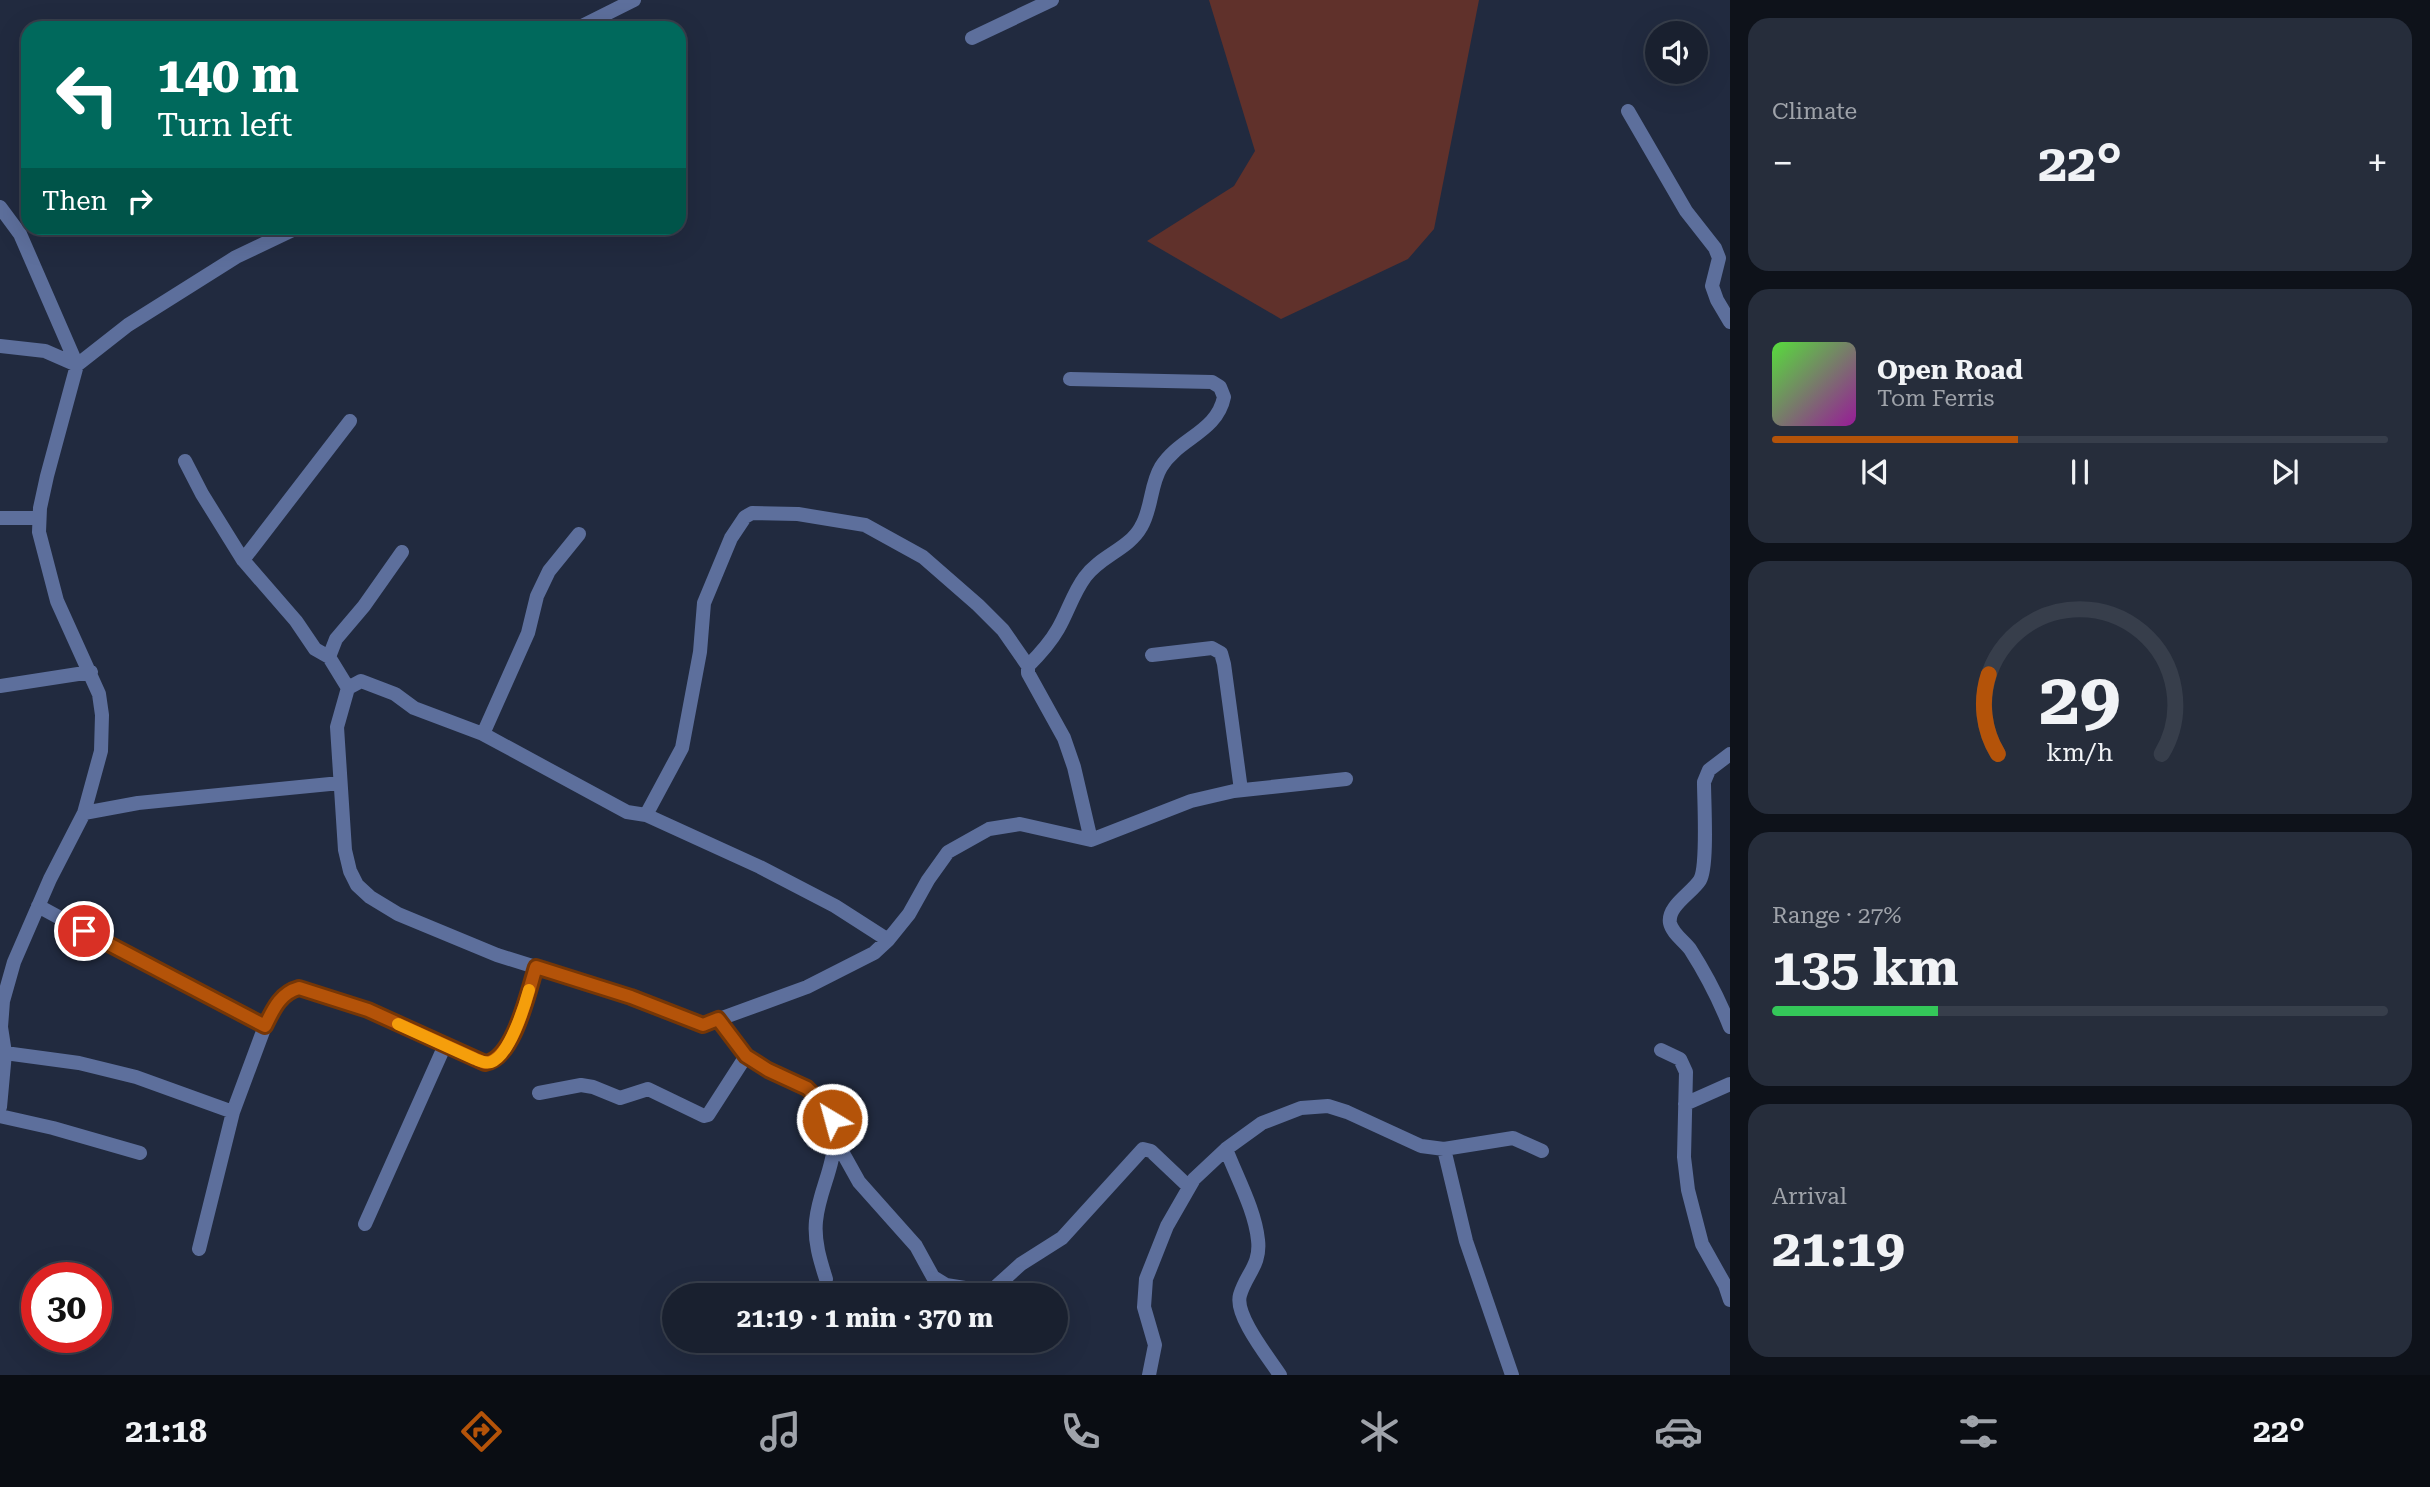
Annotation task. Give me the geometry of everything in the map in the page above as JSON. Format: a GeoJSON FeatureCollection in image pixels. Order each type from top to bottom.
{"type":"FeatureCollection","features":[{"type":"Feature","properties":{"kind":"street"},"geometry":{"type":"LineString","coordinates":[[592,21],[634,0]]}},
{"type":"Feature","properties":{"kind":"street"},"geometry":{"type":"LineString","coordinates":[[972,38],[1052,0]]}},
{"type":"Feature","properties":{"kind":"street"},"geometry":{"type":"LineString","coordinates":[[1628,111],[1686,211],[1715,248],[1719,258],[1712,286],[1730,322]]}},
{"type":"Feature","properties":{"kind":"street"},"geometry":{"type":"LineString","coordinates":[[0,207],[20,234],[76,365],[39,517],[41,548],[57,601],[91,672],[99,694],[102,715],[101,751],[84,813],[14,961],[3,1001],[0,1026],[5,1053],[0,1107]]}},
{"type":"Feature","properties":{"kind":"street"},"geometry":{"type":"LineString","coordinates":[[76,365],[128,326],[236,257],[282,235]]}},
{"type":"Feature","properties":{"kind":"street"},"geometry":{"type":"LineString","coordinates":[[0,346],[45,351],[76,365]]}},
{"type":"Feature","properties":{"kind":"street"},"geometry":{"type":"LineString","coordinates":[[1028,666],[1053,637],[1086,575],[1099,562],[1133,538],[1142,526],[1153,484],[1161,467],[1170,455],[1215,420],[1224,397],[1220,387],[1212,382],[1070,379]]}},
{"type":"Feature","properties":{"kind":"street"},"geometry":{"type":"LineString","coordinates":[[243,561],[350,421]]}},
{"type":"Feature","properties":{"kind":"street"},"geometry":{"type":"LineString","coordinates":[[185,461],[243,561],[296,621],[315,649],[329,657],[348,688]]}},
{"type":"Feature","properties":{"kind":"street"},"geometry":{"type":"LineString","coordinates":[[646,815],[682,748],[700,652],[704,603],[731,538],[744,517],[751,513],[798,514],[865,526],[923,558],[1003,630],[1028,666],[1028,673],[1064,738],[1074,767],[1091,840]]}},
{"type":"Feature","properties":{"kind":"street"},"geometry":{"type":"LineString","coordinates":[[0,519],[39,517]]}},
{"type":"Feature","properties":{"kind":"street"},"geometry":{"type":"LineString","coordinates":[[483,734],[528,633],[537,596],[548,571],[579,534]]}},
{"type":"Feature","properties":{"kind":"street"},"geometry":{"type":"LineString","coordinates":[[329,657],[336,639],[364,606],[402,552]]}},
{"type":"Feature","properties":{"kind":"street"},"geometry":{"type":"LineString","coordinates":[[1152,656],[1212,648],[1221,653],[1241,790]]}},
{"type":"Feature","properties":{"kind":"street"},"geometry":{"type":"LineString","coordinates":[[0,686],[91,672]]}},
{"type":"Feature","properties":{"kind":"street"},"geometry":{"type":"LineString","coordinates":[[888,940],[835,906],[646,815],[627,813],[483,734],[414,708],[395,694],[361,681],[348,688],[337,727],[345,850],[357,885],[370,897],[411,919],[497,955],[631,997],[703,1025],[807,987],[874,953],[888,940],[909,914],[948,852],[989,829],[1020,824],[1091,840],[1191,802],[1241,790],[1346,779]]}},
{"type":"Feature","properties":{"kind":"street"},"geometry":{"type":"LineString","coordinates":[[1730,754],[1709,770],[1704,782],[1703,873],[1692,891],[1671,914],[1670,921],[1672,928],[1688,946],[1704,972],[1730,1027]]}},
{"type":"Feature","properties":{"kind":"street"},"geometry":{"type":"LineString","coordinates":[[84,813],[138,803],[340,783]]}},
{"type":"Feature","properties":{"kind":"street"},"geometry":{"type":"LineString","coordinates":[[38,906],[265,1026]]}},
{"type":"Feature","properties":{"kind":"street"},"geometry":{"type":"LineString","coordinates":[[199,1249],[233,1112],[265,1026],[275,1005],[285,995],[299,988],[368,1010],[485,1063],[498,1058],[516,1026],[536,967]]}},
{"type":"Feature","properties":{"kind":"street"},"geometry":{"type":"LineString","coordinates":[[718,1019],[746,1056],[768,1070],[807,1088],[832,1119],[835,1139],[833,1162],[820,1197],[816,1222],[816,1240],[825,1279]]}},
{"type":"Feature","properties":{"kind":"street"},"geometry":{"type":"LineString","coordinates":[[365,1224],[445,1045]]}},
{"type":"Feature","properties":{"kind":"street"},"geometry":{"type":"LineString","coordinates":[[1661,1050],[1680,1059],[1686,1072],[1684,1157],[1688,1189],[1702,1244],[1725,1284],[1730,1300]]}},
{"type":"Feature","properties":{"kind":"street"},"geometry":{"type":"LineString","coordinates":[[5,1053],[79,1063],[125,1074],[233,1112]]}},
{"type":"Feature","properties":{"kind":"street"},"geometry":{"type":"LineString","coordinates":[[539,1093],[581,1085],[620,1098],[648,1089],[704,1116],[708,1115],[746,1056]]}},
{"type":"Feature","properties":{"kind":"street"},"geometry":{"type":"LineString","coordinates":[[1685,1104],[1730,1084]]}},
{"type":"Feature","properties":{"kind":"street"},"geometry":{"type":"LineString","coordinates":[[1149,1375],[1155,1345],[1144,1307],[1146,1279],[1172,1215],[1189,1187],[1209,1164],[1262,1123],[1301,1108],[1328,1105],[1421,1146],[1444,1149],[1513,1138],[1542,1151]]}},
{"type":"Feature","properties":{"kind":"street"},"geometry":{"type":"LineString","coordinates":[[0,1116],[140,1153]]}},
{"type":"Feature","properties":{"kind":"street"},"geometry":{"type":"LineString","coordinates":[[835,1139],[859,1182],[916,1246],[933,1277],[946,1285],[990,1292],[1021,1264],[1062,1238],[1143,1149],[1151,1151],[1189,1187]]}},
{"type":"Feature","properties":{"kind":"street"},"geometry":{"type":"LineString","coordinates":[[1226,1149],[1249,1207],[1258,1240],[1258,1262],[1239,1297],[1240,1312],[1280,1375]]}},
{"type":"Feature","properties":{"kind":"street"},"geometry":{"type":"LineString","coordinates":[[1444,1149],[1466,1241],[1512,1375]]}},
{"type":"Feature","properties":{"kind":"shaded area"},"geometry":{"type":"Polygon","coordinates":[[[1209,0],[1479,0],[1434,229],[1408,259],[1281,319],[1147,241],[1234,186],[1255,151],[1209,0]]]}},
{"type":"Feature","properties":{"kind":"slow traffic"},"geometry":{"type":"LineString","coordinates":[[398,1024],[475,1059],[485,1063],[492,1062],[505,1049],[512,1036],[529,990]]}},
{"type":"Feature","properties":{"kind":"route"},"geometry":{"type":"LineString","coordinates":[[84,931],[265,1026],[275,1005],[292,990],[299,988],[368,1010],[485,1063],[498,1058],[512,1036],[536,967],[631,997],[703,1025],[718,1019],[746,1056],[768,1070],[807,1088],[832,1119]]}}]}
